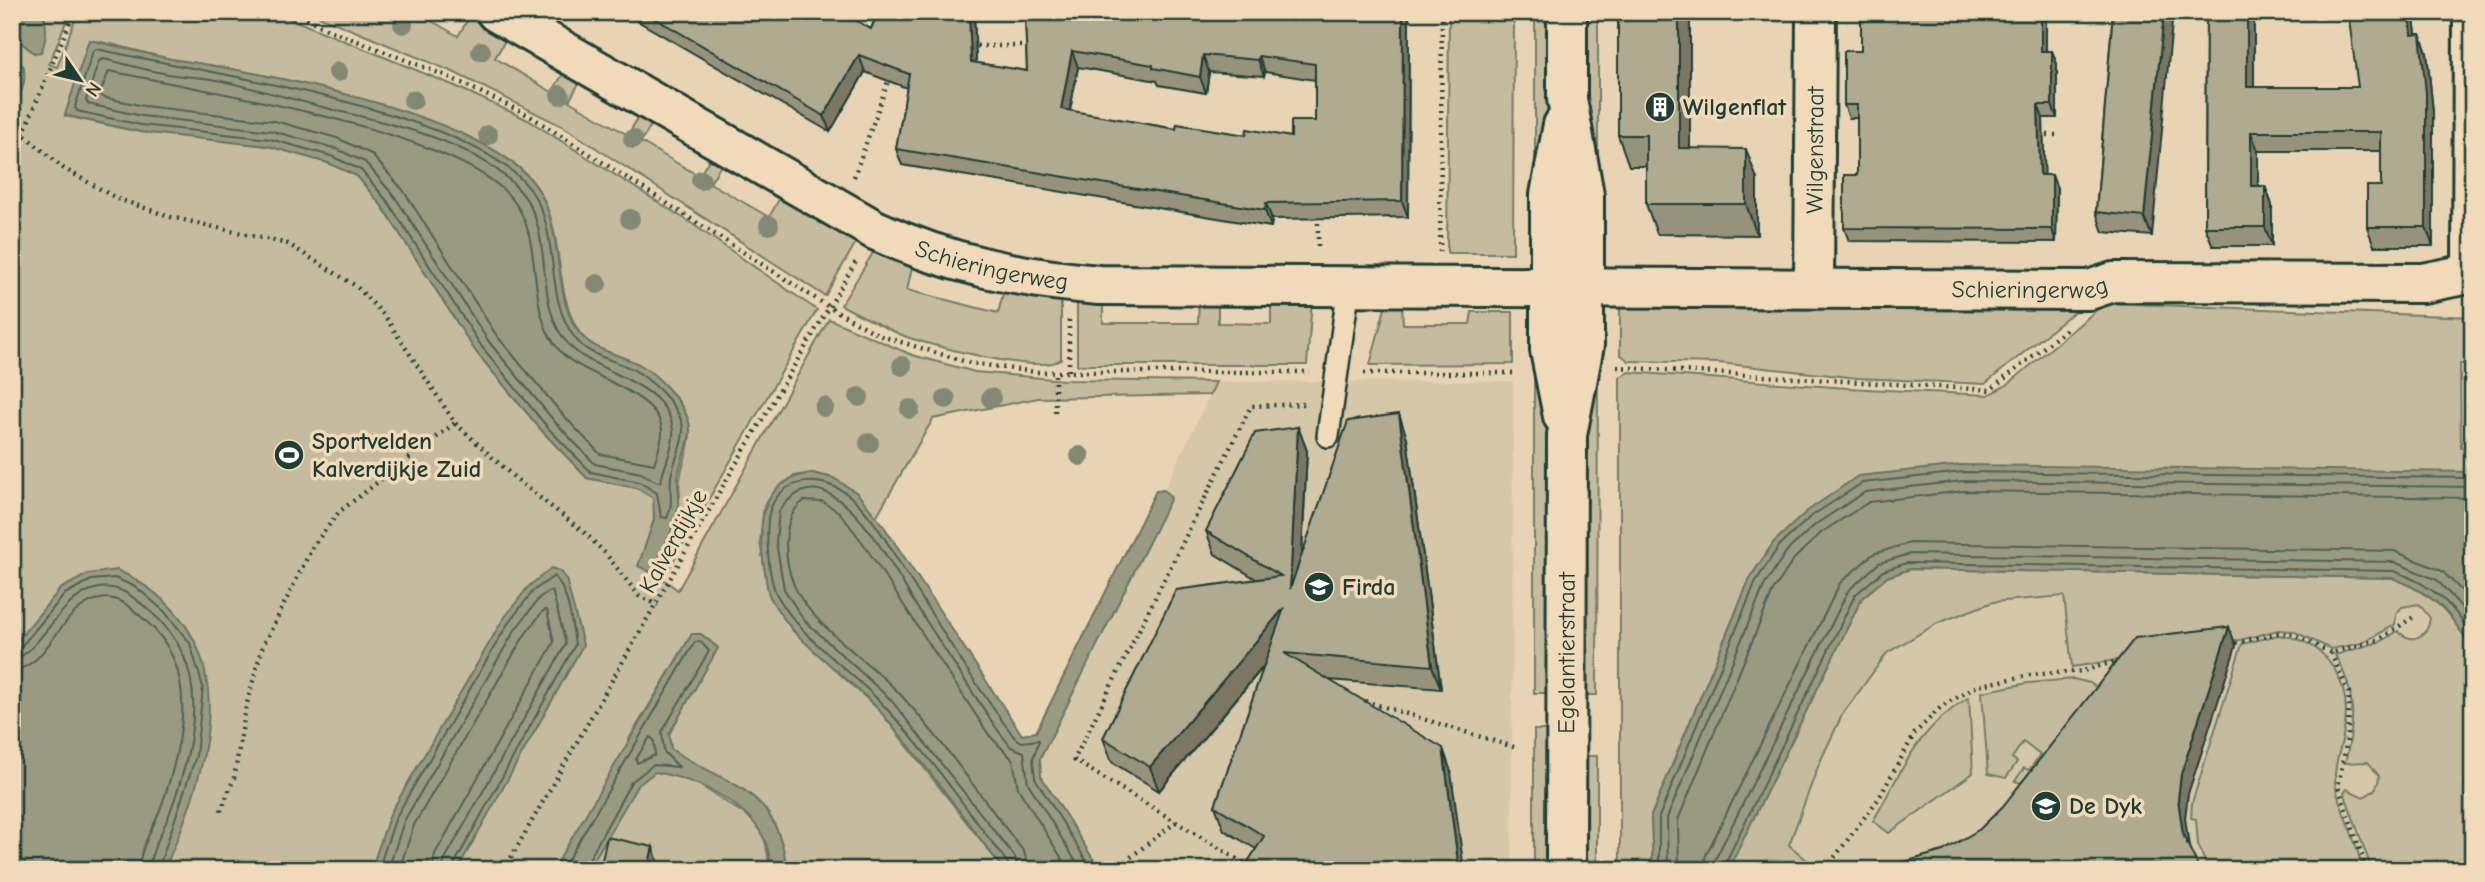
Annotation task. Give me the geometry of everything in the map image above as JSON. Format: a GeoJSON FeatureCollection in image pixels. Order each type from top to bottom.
{"type":"FeatureCollection","features":[{"type":"Feature","properties":{"kind":"street","name":"Schieringerweg"},"geometry":{"type":"LineString","coordinates":[[496,12],[875,230],[934,255],[980,268],[1070,282],[2089,290],[2113,282],[2423,282],[2472,273]]}},
{"type":"Feature","properties":{"kind":"street","name":"Egelantierstraat"},"geometry":{"type":"LineString","coordinates":[[1566,870],[1567,435],[1550,350],[1567,286],[1550,195],[1567,99],[1567,12]]}},
{"type":"Feature","properties":{"kind":"street","name":"Wilgenstraat"},"geometry":{"type":"LineString","coordinates":[[1814,286],[1816,12]]}},
{"type":"Feature","properties":{"kind":"street"},"geometry":{"type":"LineString","coordinates":[[2472,273],[2473,12]]}},
{"type":"Feature","properties":{"kind":"lane"},"geometry":{"type":"LineString","coordinates":[[1328,436],[1349,285]]}},
{"type":"Feature","properties":{"kind":"path"},"geometry":{"type":"LineString","coordinates":[[23,134],[74,12]]}},
{"type":"Feature","properties":{"kind":"path"},"geometry":{"type":"LineString","coordinates":[[1440,284],[1442,12]]}},
{"type":"Feature","properties":{"kind":"path"},"geometry":{"type":"LineString","coordinates":[[968,46],[1037,46]]}},
{"type":"Feature","properties":{"kind":"path"},"geometry":{"type":"LineString","coordinates":[[852,181],[894,65]]}},
{"type":"Feature","properties":{"kind":"path"},"geometry":{"type":"LineString","coordinates":[[12,132],[23,134],[63,168],[118,199],[171,216],[288,244],[356,286],[384,315],[455,423],[516,479],[585,533],[606,554],[639,596],[658,605]]}},
{"type":"Feature","properties":{"kind":"path"},"geometry":{"type":"LineString","coordinates":[[2033,135],[2060,135]]}},
{"type":"Feature","properties":{"kind":"path"},"geometry":{"type":"LineString","coordinates":[[1318,215],[1318,255]]}},
{"type":"Feature","properties":{"kind":"path","name":"Kalverdijkje"},"geometry":{"type":"LineString","coordinates":[[504,870],[658,605],[751,437],[875,230]]}},
{"type":"Feature","properties":{"kind":"path"},"geometry":{"type":"LineString","coordinates":[[1069,372],[1070,282]]}},
{"type":"Feature","properties":{"kind":"path"},"geometry":{"type":"LineString","coordinates":[[1604,367],[1716,371],[1801,380],[1990,390],[2070,326]]}},
{"type":"Feature","properties":{"kind":"path"},"geometry":{"type":"LineString","coordinates":[[1055,371],[1055,412]]}},
{"type":"Feature","properties":{"kind":"path"},"geometry":{"type":"LineString","coordinates":[[1255,870],[1074,760],[1251,405],[1333,403]]}},
{"type":"Feature","properties":{"kind":"path"},"geometry":{"type":"LineString","coordinates":[[221,811],[234,778],[246,707],[262,648],[313,546],[339,512],[455,423]]}},
{"type":"Feature","properties":{"kind":"path"},"geometry":{"type":"LineString","coordinates":[[2331,653],[2380,639],[2415,616]]}},
{"type":"Feature","properties":{"kind":"path"},"geometry":{"type":"LineString","coordinates":[[2224,646],[2278,633],[2293,634],[2331,653],[2349,693],[2348,734],[2338,786],[2367,870]]}},
{"type":"Feature","properties":{"kind":"path"},"geometry":{"type":"LineString","coordinates":[[1829,870],[1831,862],[1879,798],[1915,733],[1942,706],[1977,686],[2030,674],[2083,671],[2123,660]]}},
{"type":"Feature","properties":{"kind":"path"},"geometry":{"type":"LineString","coordinates":[[1365,701],[1517,748]]}},
{"type":"Feature","properties":{"kind":"path"},"geometry":{"type":"LineString","coordinates":[[1114,870],[1176,822]]}},
{"type":"Feature","properties":{"kind":"shaded area","name":"Sportvelden Kalverdijkje Zuid"},"geometry":{"type":"Polygon","coordinates":[[[41,12],[70,12],[49,64],[57,67],[78,12],[274,12],[455,86],[528,120],[688,221],[817,310],[663,579],[678,590],[829,319],[912,355],[975,372],[1064,380],[1216,382],[1210,395],[1038,398],[933,419],[876,517],[857,493],[833,478],[812,473],[794,476],[777,488],[764,505],[760,542],[769,595],[792,630],[879,710],[1004,870],[787,870],[773,821],[762,805],[732,783],[671,750],[669,734],[718,648],[701,634],[692,634],[629,739],[755,821],[765,838],[770,870],[12,870],[12,107],[20,97],[19,63],[12,68],[12,35],[34,53],[45,19],[41,12]],[[89,40],[65,116],[140,132],[268,146],[328,163],[357,176],[382,206],[476,352],[543,432],[587,478],[637,488],[654,498],[654,520],[639,566],[680,496],[680,478],[690,437],[688,420],[679,402],[650,372],[591,344],[579,332],[565,296],[552,221],[536,186],[510,161],[472,138],[370,101],[262,75],[166,58],[89,40]]]}},
{"type":"Feature","properties":{"kind":"shaded area"},"geometry":{"type":"Polygon","coordinates":[[[309,12],[416,12],[458,36],[470,16],[507,37],[495,58],[552,92],[565,71],[581,80],[569,101],[628,135],[640,114],[653,122],[641,142],[699,176],[712,155],[723,162],[710,183],[769,217],[781,196],[858,239],[825,296],[562,126],[453,72],[309,12]]]}},
{"type":"Feature","properties":{"kind":"shaded area"},"geometry":{"type":"Polygon","coordinates":[[[1449,12],[1514,12],[1513,253],[1447,253],[1449,12]]]}},
{"type":"Feature","properties":{"kind":"shaded area"},"geometry":{"type":"Polygon","coordinates":[[[1535,12],[1551,12],[1551,137],[1535,205],[1535,12]]]}},
{"type":"Feature","properties":{"kind":"shaded area"},"geometry":{"type":"Polygon","coordinates":[[[1583,12],[1598,12],[1598,205],[1583,136],[1583,12]]]}},
{"type":"Feature","properties":{"kind":"shaded area"},"geometry":{"type":"Polygon","coordinates":[[[876,248],[913,263],[907,290],[998,313],[1004,290],[1061,299],[1061,359],[1051,363],[1033,364],[960,352],[904,336],[841,305],[876,248]]]}},
{"type":"Feature","properties":{"kind":"shaded area"},"geometry":{"type":"Polygon","coordinates":[[[1077,299],[1103,299],[1103,323],[1198,323],[1199,300],[1218,300],[1218,323],[1271,324],[1271,300],[1312,300],[1307,365],[1077,365],[1077,299]]]}},
{"type":"Feature","properties":{"kind":"shaded area"},"geometry":{"type":"Polygon","coordinates":[[[1387,300],[1402,300],[1403,324],[1470,324],[1472,312],[1513,312],[1513,364],[1370,365],[1387,300]]]}},
{"type":"Feature","properties":{"kind":"shaded area"},"geometry":{"type":"Polygon","coordinates":[[[1620,301],[2086,302],[1985,384],[1858,378],[1719,363],[1629,361],[1620,354],[1620,301]]]}},
{"type":"Feature","properties":{"kind":"shaded area"},"geometry":{"type":"Polygon","coordinates":[[[2105,303],[2473,317],[2473,364],[2460,364],[2461,448],[2473,448],[2473,472],[2375,472],[1774,542],[1750,578],[1651,816],[1653,870],[1620,870],[1620,377],[1629,372],[1988,395],[2007,385],[2105,303]]]}},
{"type":"Feature","properties":{"kind":"shaded area"},"geometry":{"type":"Polygon","coordinates":[[[1534,350],[1550,405],[1550,693],[1534,693],[1534,350]]]}},
{"type":"Feature","properties":{"kind":"shaded area"},"geometry":{"type":"Polygon","coordinates":[[[1598,351],[1597,695],[1583,695],[1584,405],[1598,351]]]}},
{"type":"Feature","properties":{"kind":"shaded area","name":"Firda"},"geometry":{"type":"Polygon","coordinates":[[[1513,381],[1512,870],[1100,870],[1041,776],[1040,759],[1170,498],[1164,490],[1216,382],[1513,381]]]}},
{"type":"Feature","properties":{"kind":"shaded area"},"geometry":{"type":"Polygon","coordinates":[[[1910,569],[2393,578],[2421,592],[2449,616],[2473,652],[2465,870],[2372,870],[2344,792],[2347,789],[2363,797],[2375,789],[2379,776],[2368,762],[2345,763],[2351,735],[2352,708],[2347,682],[2335,655],[2382,641],[2398,631],[2409,638],[2423,634],[2430,618],[2419,604],[2402,607],[2396,614],[2395,625],[2362,643],[2331,649],[2293,631],[2278,630],[2236,641],[2072,667],[2064,596],[1993,602],[1938,623],[1887,653],[1842,715],[1819,764],[1789,845],[1819,870],[1728,870],[1862,598],[1887,577],[1910,569]]]}},
{"type":"Feature","properties":{"kind":"shaded area"},"geometry":{"type":"Polygon","coordinates":[[[2393,578],[2473,652],[2465,870],[1728,870],[1862,598],[2393,578]]]}},
{"type":"Feature","properties":{"kind":"shaded area"},"geometry":{"type":"Polygon","coordinates":[[[2278,635],[2311,645],[2333,667],[2340,681],[2345,696],[2346,713],[2335,781],[2362,870],[2208,870],[2198,844],[2196,819],[2191,818],[2192,803],[2242,644],[2278,635]]]}},
{"type":"Feature","properties":{"kind":"shaded area"},"geometry":{"type":"Polygon","coordinates":[[[2073,679],[2090,683],[2106,694],[2024,784],[2015,781],[2024,768],[2029,770],[2040,755],[2023,742],[2012,758],[2017,762],[2006,778],[1988,774],[1982,692],[2028,683],[2073,679]]]}},
{"type":"Feature","properties":{"kind":"shaded area"},"geometry":{"type":"Polygon","coordinates":[[[1969,697],[1973,773],[1889,833],[1873,821],[1902,768],[1935,724],[1969,697]]]}},
{"type":"Feature","properties":{"kind":"shaded area"},"geometry":{"type":"Polygon","coordinates":[[[1534,730],[1550,730],[1550,870],[1534,870],[1534,730]]]}},
{"type":"Feature","properties":{"kind":"shaded area"},"geometry":{"type":"Polygon","coordinates":[[[1583,756],[1597,756],[1597,870],[1583,870],[1583,756]]]}},
{"type":"Feature","properties":{"kind":"water"},"geometry":{"type":"Polygon","coordinates":[[[12,12],[41,12],[46,32],[41,52],[34,53],[12,35],[12,12]]]}},
{"type":"Feature","properties":{"kind":"water"},"geometry":{"type":"Polygon","coordinates":[[[89,40],[166,58],[314,86],[369,101],[422,118],[470,138],[509,160],[535,185],[545,202],[566,304],[581,335],[594,345],[635,362],[649,371],[673,395],[686,414],[690,432],[679,472],[677,513],[652,573],[638,566],[654,520],[653,498],[636,488],[587,478],[543,432],[476,352],[382,206],[357,176],[328,163],[268,146],[140,132],[65,115],[89,40]]]}},
{"type":"Feature","properties":{"kind":"water"},"geometry":{"type":"Polygon","coordinates":[[[20,63],[24,67],[24,83],[12,107],[12,68],[20,63]]]}},
{"type":"Feature","properties":{"kind":"water"},"geometry":{"type":"Polygon","coordinates":[[[1962,465],[2473,472],[2473,652],[2441,606],[2421,591],[2393,578],[1910,569],[1887,577],[1862,598],[1728,870],[1653,870],[1651,816],[1750,578],[1774,542],[1806,512],[1858,476],[1962,465]]]}},
{"type":"Feature","properties":{"kind":"water"},"geometry":{"type":"Polygon","coordinates":[[[812,473],[833,478],[857,493],[885,528],[1022,735],[1036,732],[1156,491],[1164,490],[1171,498],[1040,759],[1041,776],[1100,870],[1004,870],[928,769],[880,711],[807,644],[780,614],[767,586],[762,550],[762,519],[772,494],[795,477],[812,473]]]}},
{"type":"Feature","properties":{"kind":"water"},"geometry":{"type":"Polygon","coordinates":[[[551,568],[560,571],[566,579],[583,645],[457,870],[371,870],[390,814],[502,621],[528,587],[551,568]]]}},
{"type":"Feature","properties":{"kind":"water"},"geometry":{"type":"Polygon","coordinates":[[[117,570],[159,597],[187,628],[203,664],[209,703],[206,744],[182,828],[164,870],[12,870],[12,647],[60,589],[88,574],[117,570]]]}},
{"type":"Feature","properties":{"kind":"water"},"geometry":{"type":"Polygon","coordinates":[[[692,634],[701,634],[718,648],[669,734],[671,749],[731,782],[761,805],[773,821],[787,870],[770,870],[768,850],[760,831],[748,816],[732,803],[694,783],[655,772],[637,786],[588,870],[553,870],[692,634]]]}},
{"type":"Feature","properties":{"kind":"water"},"geometry":{"type":"Polygon","coordinates":[[[2473,699],[2473,870],[2465,870],[2473,699]]]}},
{"type":"Feature","properties":{"kind":"building"},"geometry":{"type":"Polygon","coordinates":[[[644,12],[841,12],[871,29],[878,12],[969,12],[971,62],[1027,71],[1025,12],[1403,12],[1402,201],[1266,203],[1265,210],[896,149],[909,74],[859,55],[824,116],[644,12]],[[1072,51],[1061,109],[1176,129],[1177,124],[1246,135],[1247,129],[1291,137],[1291,121],[1315,121],[1315,64],[1259,56],[1258,60],[1203,55],[1200,77],[1153,68],[1153,65],[1072,51]]]}},
{"type":"Feature","properties":{"kind":"building","name":"Wilgenflat"},"geometry":{"type":"Polygon","coordinates":[[[1618,12],[1679,12],[1679,148],[1746,149],[1746,204],[1646,204],[1646,135],[1618,135],[1618,12]]]}},
{"type":"Feature","properties":{"kind":"building"},"geometry":{"type":"Polygon","coordinates":[[[1861,12],[2041,12],[2041,51],[2052,51],[2052,105],[2038,105],[2040,175],[2052,175],[2052,229],[1844,228],[1844,175],[1857,175],[1857,105],[1844,105],[1844,51],[1861,51],[1861,12]]]}},
{"type":"Feature","properties":{"kind":"building"},"geometry":{"type":"Polygon","coordinates":[[[2113,12],[2164,12],[2144,217],[2096,212],[2113,12]]]}},
{"type":"Feature","properties":{"kind":"building"},"geometry":{"type":"Polygon","coordinates":[[[2206,12],[2247,12],[2247,87],[2358,87],[2348,12],[2409,12],[2412,35],[2420,34],[2426,93],[2426,227],[2367,227],[2367,186],[2381,186],[2381,132],[2251,132],[2251,186],[2265,186],[2265,227],[2205,227],[2206,12]]]}},
{"type":"Feature","properties":{"kind":"building"},"geometry":{"type":"Polygon","coordinates":[[[1399,414],[1432,666],[1284,653],[1443,748],[1459,870],[1243,870],[1264,836],[1215,806],[1284,608],[1150,767],[1103,738],[1176,590],[1281,576],[1206,531],[1255,433],[1298,427],[1290,589],[1348,421],[1399,414]]]}},
{"type":"Feature","properties":{"kind":"building"},"geometry":{"type":"Polygon","coordinates":[[[2229,627],[2181,774],[2178,799],[2183,835],[2200,870],[1876,870],[1943,851],[1980,829],[2003,806],[2135,638],[2229,627]]]}},
{"type":"Feature","properties":{"kind":"building"},"geometry":{"type":"Polygon","coordinates":[[[607,837],[653,847],[647,870],[600,870],[607,837]]]}},
{"type":"Feature","properties":{"kind":"place","name":"Wilgenflat"},"geometry":{"type":"Point","coordinates":[1660,107]}},
{"type":"Feature","properties":{"kind":"place","name":"Sportvelden Kalverdijkje Zuid"},"geometry":{"type":"Point","coordinates":[289,455]}},
{"type":"Feature","properties":{"kind":"place","name":"Firda"},"geometry":{"type":"Point","coordinates":[1319,587]}},
{"type":"Feature","properties":{"kind":"place","name":"De Dyk"},"geometry":{"type":"Point","coordinates":[2046,806]}}]}
